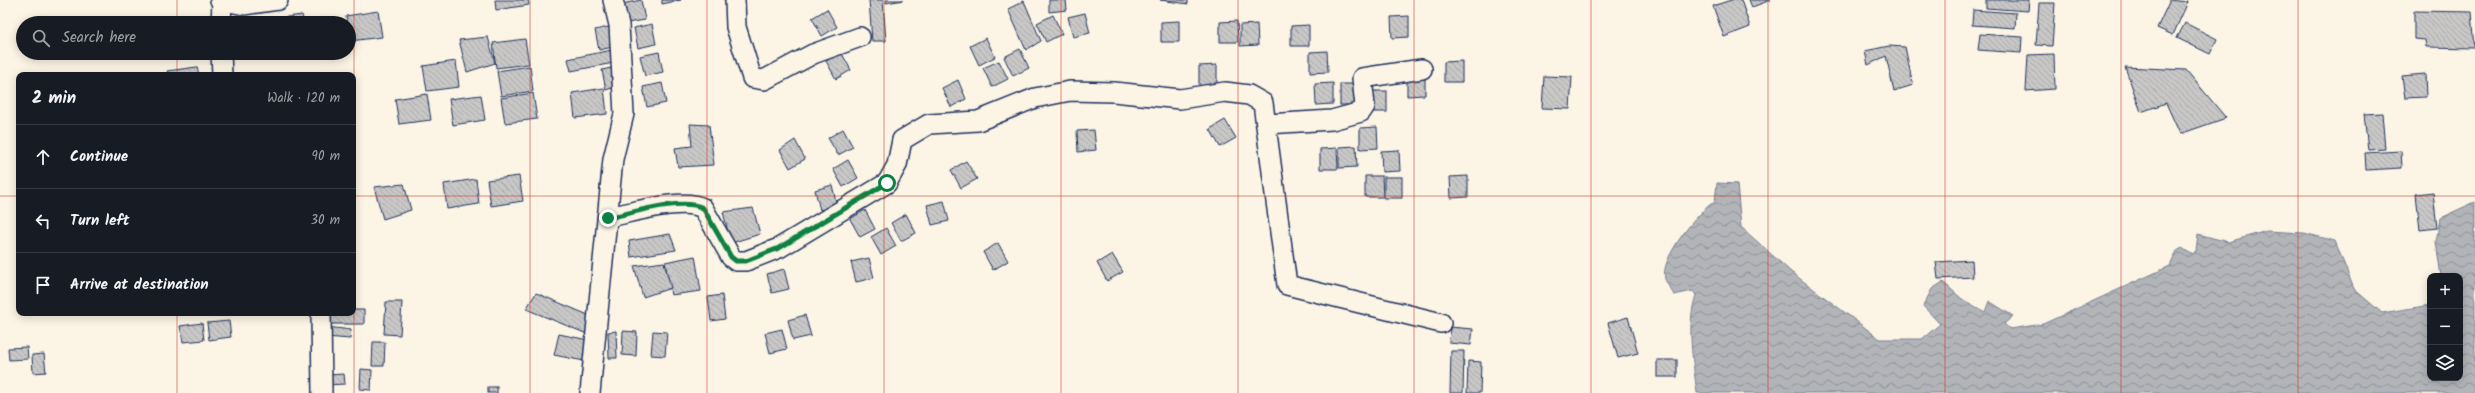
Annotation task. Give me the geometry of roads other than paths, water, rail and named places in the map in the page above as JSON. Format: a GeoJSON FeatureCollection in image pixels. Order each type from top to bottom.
{"type":"FeatureCollection","features":[{"type":"Feature","properties":{"kind":"street"},"geometry":{"type":"LineString","coordinates":[[221,16],[221,1],[244,5],[278,0]]}},
{"type":"Feature","properties":{"kind":"street"},"geometry":{"type":"LineString","coordinates":[[590,393],[613,159],[624,114],[619,33],[613,0]]}},
{"type":"Feature","properties":{"kind":"street"},"geometry":{"type":"LineString","coordinates":[[735,0],[736,28],[752,78],[764,80],[813,54],[860,37]]}},
{"type":"Feature","properties":{"kind":"street"},"geometry":{"type":"LineString","coordinates":[[221,60],[222,72]]}},
{"type":"Feature","properties":{"kind":"street"},"geometry":{"type":"LineString","coordinates":[[1267,124],[1332,120],[1361,112],[1364,106],[1362,78],[1422,69]]}},
{"type":"Feature","properties":{"kind":"street"},"geometry":{"type":"LineString","coordinates":[[608,218],[657,208],[696,204],[703,208],[731,257],[736,261],[746,261],[779,248],[887,183],[897,165],[902,140],[929,124],[978,121],[1035,98],[1070,91],[1114,92],[1180,99],[1225,92],[1249,95],[1263,103],[1267,124],[1287,285],[1441,323]]}},
{"type":"Feature","properties":{"kind":"street"},"geometry":{"type":"LineString","coordinates":[[321,316],[322,393]]}},
{"type":"Feature","properties":{"kind":"water"},"geometry":{"type":"Polygon","coordinates":[[[1717,183],[1737,184],[1741,227],[1791,272],[1880,339],[1922,339],[1940,324],[1923,306],[1932,289],[1943,282],[1962,299],[1985,312],[1989,301],[2013,316],[2004,324],[2010,329],[2043,324],[2170,266],[2177,251],[2182,248],[2193,255],[2196,251],[2198,234],[2228,242],[2267,231],[2304,233],[2335,241],[2354,289],[2382,313],[2427,306],[2427,381],[2463,381],[2463,273],[2441,273],[2436,242],[2440,218],[2475,202],[2475,393],[1697,393],[1691,343],[1691,318],[1696,295],[1693,291],[1674,295],[1665,279],[1665,270],[1668,259],[1682,236],[1700,214],[1715,201],[1717,183]]]}}]}
